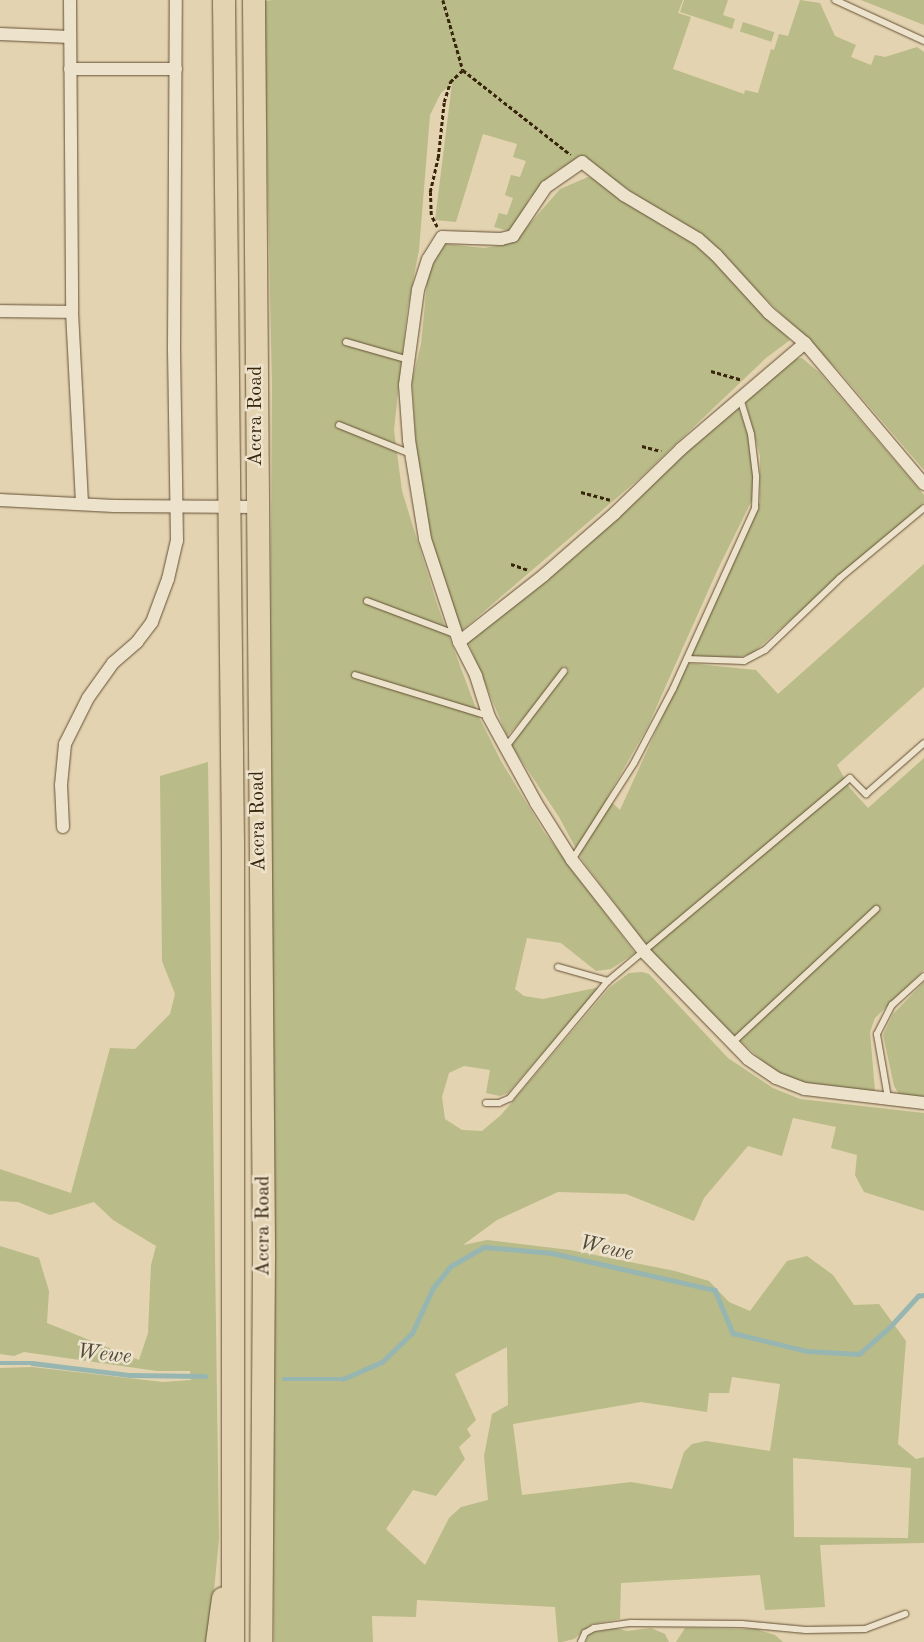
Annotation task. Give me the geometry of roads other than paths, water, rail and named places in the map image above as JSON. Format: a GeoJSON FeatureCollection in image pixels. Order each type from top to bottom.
{"type":"FeatureCollection","features":[{"type":"Feature","properties":{"kind":"highway","name":"Accra Road"},"geometry":{"type":"LineString","coordinates":[[224,0],[233,842],[233,1642]]}},
{"type":"Feature","properties":{"kind":"highway","name":"Accra Road"},"geometry":{"type":"LineString","coordinates":[[254,0],[256,507],[264,1248],[261,1642]]}},
{"type":"Feature","properties":{"kind":"highway"},"geometry":{"type":"LineString","coordinates":[[217,1642],[233,1543]]}},
{"type":"Feature","properties":{"kind":"street"},"geometry":{"type":"LineString","coordinates":[[70,0],[72,312],[82,504]]}},
{"type":"Feature","properties":{"kind":"street"},"geometry":{"type":"LineString","coordinates":[[63,827],[61,785],[65,744],[88,698],[113,663],[137,642],[152,622],[168,579],[177,541],[175,506],[176,0]]}},
{"type":"Feature","properties":{"kind":"street"},"geometry":{"type":"LineString","coordinates":[[0,34],[70,37]]}},
{"type":"Feature","properties":{"kind":"street"},"geometry":{"type":"LineString","coordinates":[[70,69],[176,69]]}},
{"type":"Feature","properties":{"kind":"street"},"geometry":{"type":"LineString","coordinates":[[924,484],[805,342],[769,313],[698,239],[624,195],[582,162],[546,187],[513,236],[501,239],[442,237],[428,259],[418,290],[410,360],[405,385],[411,454],[425,538],[457,638],[476,676],[490,717],[506,748],[572,860],[645,953],[731,1044],[776,1078],[804,1089],[924,1103]]}},
{"type":"Feature","properties":{"kind":"street"},"geometry":{"type":"LineString","coordinates":[[0,311],[72,312]]}},
{"type":"Feature","properties":{"kind":"street"},"geometry":{"type":"LineString","coordinates":[[457,638],[544,575],[624,504],[681,448],[805,342]]}},
{"type":"Feature","properties":{"kind":"street"},"geometry":{"type":"LineString","coordinates":[[0,500],[82,504],[256,507]]}},
{"type":"Feature","properties":{"kind":"lane"},"geometry":{"type":"LineString","coordinates":[[835,0],[924,41]]}},
{"type":"Feature","properties":{"kind":"lane"},"geometry":{"type":"LineString","coordinates":[[346,342],[410,360]]}},
{"type":"Feature","properties":{"kind":"lane"},"geometry":{"type":"LineString","coordinates":[[572,860],[634,763],[687,659],[755,508],[756,476],[751,434],[739,398]]}},
{"type":"Feature","properties":{"kind":"lane"},"geometry":{"type":"LineString","coordinates":[[339,425],[411,454]]}},
{"type":"Feature","properties":{"kind":"lane"},"geometry":{"type":"LineString","coordinates":[[687,659],[744,661],[765,650],[840,578],[924,508]]}},
{"type":"Feature","properties":{"kind":"lane"},"geometry":{"type":"LineString","coordinates":[[367,601],[457,638]]}},
{"type":"Feature","properties":{"kind":"lane"},"geometry":{"type":"LineString","coordinates":[[506,748],[564,672]]}},
{"type":"Feature","properties":{"kind":"lane"},"geometry":{"type":"LineString","coordinates":[[355,675],[490,717]]}},
{"type":"Feature","properties":{"kind":"lane"},"geometry":{"type":"LineString","coordinates":[[486,1103],[499,1103],[510,1098],[608,981],[645,953],[850,778],[866,794],[924,743]]}},
{"type":"Feature","properties":{"kind":"lane"},"geometry":{"type":"LineString","coordinates":[[731,1044],[876,909]]}},
{"type":"Feature","properties":{"kind":"lane"},"geometry":{"type":"LineString","coordinates":[[558,967],[608,981]]}},
{"type":"Feature","properties":{"kind":"lane"},"geometry":{"type":"LineString","coordinates":[[888,1100],[877,1034],[892,1005],[924,976]]}},
{"type":"Feature","properties":{"kind":"lane"},"geometry":{"type":"LineString","coordinates":[[581,1642],[585,1633],[594,1628],[631,1623],[742,1624],[806,1630],[866,1629],[905,1614]]}},
{"type":"Feature","properties":{"kind":"waterway","name":"Wewe"},"geometry":{"type":"LineString","coordinates":[[284,1379],[343,1379],[382,1362],[412,1333],[433,1288],[451,1266],[484,1247],[552,1253],[715,1290],[733,1333],[807,1351],[859,1354],[888,1329],[918,1296],[924,1295]]}},
{"type":"Feature","properties":{"kind":"waterway","name":"Wewe"},"geometry":{"type":"LineString","coordinates":[[0,1363],[32,1363],[130,1375],[205,1376]]}}]}
